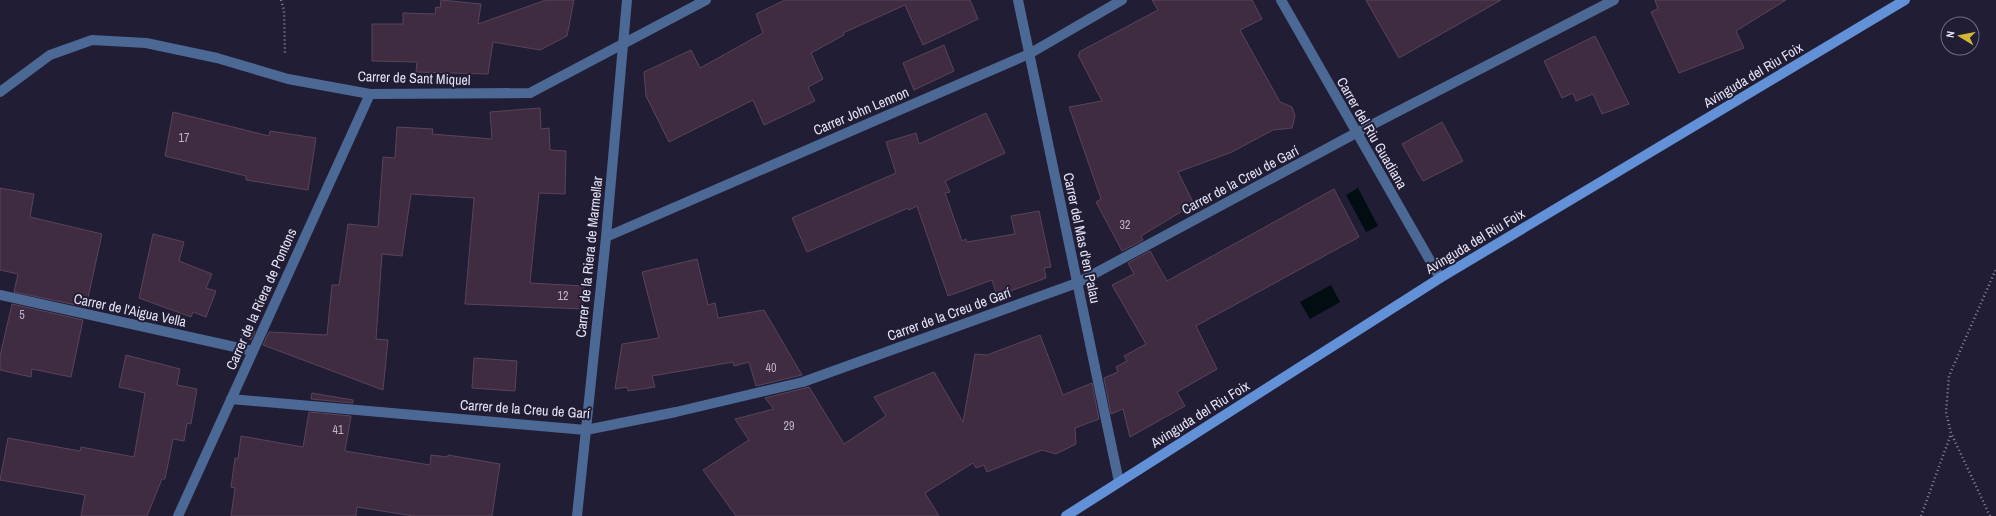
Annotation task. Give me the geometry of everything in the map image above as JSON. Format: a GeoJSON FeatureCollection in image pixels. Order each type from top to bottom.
{"type":"FeatureCollection","features":[{"type":"Feature","properties":{"kind":"street","name":"Carrer de la Riera de Marmellar"},"geometry":{"type":"LineString","coordinates":[[577,516],[606,237],[627,0]]}},
{"type":"Feature","properties":{"kind":"street","name":"Carrer de Sant Miquel"},"geometry":{"type":"LineString","coordinates":[[0,92],[50,55],[92,40],[146,43],[217,58],[288,79],[370,94],[530,93],[623,42],[706,0]]}},
{"type":"Feature","properties":{"kind":"street","name":"Carrer del Mas d'en Palau"},"geometry":{"type":"LineString","coordinates":[[1018,0],[1119,482]]}},
{"type":"Feature","properties":{"kind":"street","name":"Carrer John Lennon"},"geometry":{"type":"LineString","coordinates":[[606,237],[1029,54],[1122,0]]}},
{"type":"Feature","properties":{"kind":"street","name":"Carrer del Riu Guadiana"},"geometry":{"type":"LineString","coordinates":[[1281,0],[1440,278]]}},
{"type":"Feature","properties":{"kind":"street","name":"Carrer de la Creu de Garí"},"geometry":{"type":"LineString","coordinates":[[231,399],[586,430],[676,412],[803,382],[1077,283],[1356,133],[1614,0]]}},
{"type":"Feature","properties":{"kind":"street","name":"Avinguda del Riu Foix"},"geometry":{"type":"LineString","coordinates":[[1066,516],[1440,278],[1905,0]]}},
{"type":"Feature","properties":{"kind":"street","name":"Carrer de la Riera de Pontons"},"geometry":{"type":"LineString","coordinates":[[178,516],[370,94]]}},
{"type":"Feature","properties":{"kind":"street","name":"Carrer de l'Aigua Vella"},"geometry":{"type":"LineString","coordinates":[[0,295],[253,351]]}},
{"type":"Feature","properties":{"kind":"path"},"geometry":{"type":"LineString","coordinates":[[281,0],[284,10],[285,58]]}},
{"type":"Feature","properties":{"kind":"path"},"geometry":{"type":"LineString","coordinates":[[1990,516],[1951,433],[1946,412],[1949,376],[1996,268]]}},
{"type":"Feature","properties":{"kind":"path"},"geometry":{"type":"LineString","coordinates":[[1921,516],[1951,433]]}},
{"type":"Feature","properties":{"kind":"shaded area"},"geometry":{"type":"Polygon","coordinates":[[[1358,188],[1378,226],[1366,232],[1346,195],[1358,188]]]}},
{"type":"Feature","properties":{"kind":"shaded area"},"geometry":{"type":"Polygon","coordinates":[[[1331,285],[1340,302],[1310,319],[1300,302],[1331,285]]]}},
{"type":"Feature","properties":{"kind":"building"},"geometry":{"type":"Polygon","coordinates":[[[441,0],[481,4],[478,24],[546,0],[574,0],[567,36],[540,50],[493,42],[488,74],[416,72],[417,62],[372,61],[372,24],[403,24],[403,13],[435,14],[436,7],[440,8],[441,0]]]}},
{"type":"Feature","properties":{"kind":"building"},"geometry":{"type":"Polygon","coordinates":[[[785,0],[970,0],[978,19],[923,45],[905,5],[843,33],[844,35],[811,53],[823,79],[808,87],[815,101],[764,125],[753,100],[669,142],[646,96],[644,72],[691,50],[700,68],[763,33],[756,14],[785,0]]]}},
{"type":"Feature","properties":{"kind":"building"},"geometry":{"type":"Polygon","coordinates":[[[1152,0],[1252,0],[1262,19],[1240,30],[1280,102],[1292,107],[1295,116],[1292,128],[1273,130],[1232,152],[1178,172],[1194,204],[1141,236],[1143,240],[1122,251],[1096,202],[1101,199],[1069,107],[1102,101],[1078,55],[1080,54],[1079,52],[1158,10],[1152,0]]]}},
{"type":"Feature","properties":{"kind":"building"},"geometry":{"type":"Polygon","coordinates":[[[1366,0],[1501,0],[1399,58],[1366,0]]]}},
{"type":"Feature","properties":{"kind":"building"},"geometry":{"type":"Polygon","coordinates":[[[1655,0],[1786,0],[1736,31],[1744,48],[1679,73],[1651,12],[1658,9],[1655,0]]]}},
{"type":"Feature","properties":{"kind":"building"},"geometry":{"type":"Polygon","coordinates":[[[1595,36],[1629,104],[1602,114],[1593,94],[1576,101],[1573,93],[1562,98],[1544,61],[1595,36]]]}},
{"type":"Feature","properties":{"kind":"building"},"geometry":{"type":"Polygon","coordinates":[[[944,45],[954,71],[914,90],[903,63],[944,45]]]}},
{"type":"Feature","properties":{"kind":"building"},"geometry":{"type":"Polygon","coordinates":[[[540,108],[541,129],[549,128],[550,150],[566,151],[565,194],[539,193],[530,283],[584,286],[583,309],[465,304],[474,198],[411,194],[402,256],[382,254],[376,339],[388,340],[383,390],[263,345],[269,332],[327,335],[332,285],[339,285],[348,224],[378,227],[383,157],[395,158],[397,127],[433,129],[432,134],[492,139],[490,112],[540,108]]]}},
{"type":"Feature","properties":{"kind":"building"},"geometry":{"type":"Polygon","coordinates":[[[173,112],[269,136],[270,131],[316,138],[308,190],[246,180],[246,176],[165,156],[173,112]]]}},
{"type":"Feature","properties":{"kind":"building"},"geometry":{"type":"Polygon","coordinates":[[[986,113],[1005,153],[945,181],[950,192],[945,193],[962,241],[966,239],[967,242],[1015,234],[1011,216],[1039,211],[1051,267],[1044,268],[1046,278],[997,296],[992,280],[948,296],[917,206],[909,210],[908,208],[807,252],[792,218],[896,173],[886,142],[916,133],[919,144],[986,113]]]}},
{"type":"Feature","properties":{"kind":"building"},"geometry":{"type":"Polygon","coordinates":[[[1442,122],[1463,161],[1423,181],[1402,144],[1442,122]]]}},
{"type":"Feature","properties":{"kind":"building"},"geometry":{"type":"Polygon","coordinates":[[[0,188],[34,194],[30,217],[102,234],[86,307],[14,292],[18,274],[0,270],[0,188]]]}},
{"type":"Feature","properties":{"kind":"building"},"geometry":{"type":"Polygon","coordinates":[[[1334,189],[1359,237],[1196,326],[1217,369],[1177,392],[1185,406],[1130,437],[1123,409],[1111,414],[1104,378],[1118,372],[1116,367],[1127,361],[1124,356],[1146,344],[1112,285],[1134,274],[1128,263],[1150,251],[1167,281],[1334,189]]]}},
{"type":"Feature","properties":{"kind":"building"},"geometry":{"type":"Polygon","coordinates":[[[153,234],[184,242],[179,261],[212,274],[206,288],[216,291],[206,317],[193,312],[191,317],[139,298],[153,234]]]}},
{"type":"Feature","properties":{"kind":"building"},"geometry":{"type":"Polygon","coordinates":[[[697,259],[708,305],[715,303],[718,318],[764,310],[802,375],[756,386],[749,362],[734,366],[733,362],[652,376],[655,387],[628,391],[627,387],[615,389],[622,344],[659,338],[642,272],[697,259]]]}},
{"type":"Feature","properties":{"kind":"building"},"geometry":{"type":"Polygon","coordinates":[[[12,304],[83,320],[71,377],[32,369],[31,377],[0,370],[0,356],[12,304]]]}},
{"type":"Feature","properties":{"kind":"building"},"geometry":{"type":"Polygon","coordinates":[[[243,330],[255,331],[251,340],[241,336],[243,330]]]}},
{"type":"Feature","properties":{"kind":"building"},"geometry":{"type":"Polygon","coordinates":[[[1040,335],[1063,395],[1092,383],[1099,419],[1075,428],[1076,444],[1056,454],[1042,450],[987,472],[984,465],[976,468],[973,463],[925,493],[939,516],[736,516],[703,470],[749,440],[735,419],[774,409],[765,398],[809,387],[844,444],[886,416],[874,397],[934,372],[963,422],[975,354],[987,355],[1040,335]]]}},
{"type":"Feature","properties":{"kind":"building"},"geometry":{"type":"Polygon","coordinates":[[[126,355],[180,369],[177,385],[197,389],[191,424],[187,423],[184,441],[173,439],[165,479],[162,479],[147,516],[81,516],[85,495],[0,480],[8,438],[80,451],[81,447],[134,457],[145,393],[119,387],[126,355]]]}},
{"type":"Feature","properties":{"kind":"building"},"geometry":{"type":"Polygon","coordinates":[[[474,358],[517,361],[515,391],[472,388],[474,358]]]}},
{"type":"Feature","properties":{"kind":"building"},"geometry":{"type":"Polygon","coordinates":[[[312,393],[353,400],[353,403],[311,399],[312,393]]]}},
{"type":"Feature","properties":{"kind":"building"},"geometry":{"type":"Polygon","coordinates":[[[309,412],[351,416],[345,451],[430,465],[431,455],[448,457],[448,455],[500,464],[492,516],[413,516],[357,507],[356,516],[231,516],[235,488],[231,487],[235,458],[238,459],[241,436],[303,447],[309,412]]]}}]}
